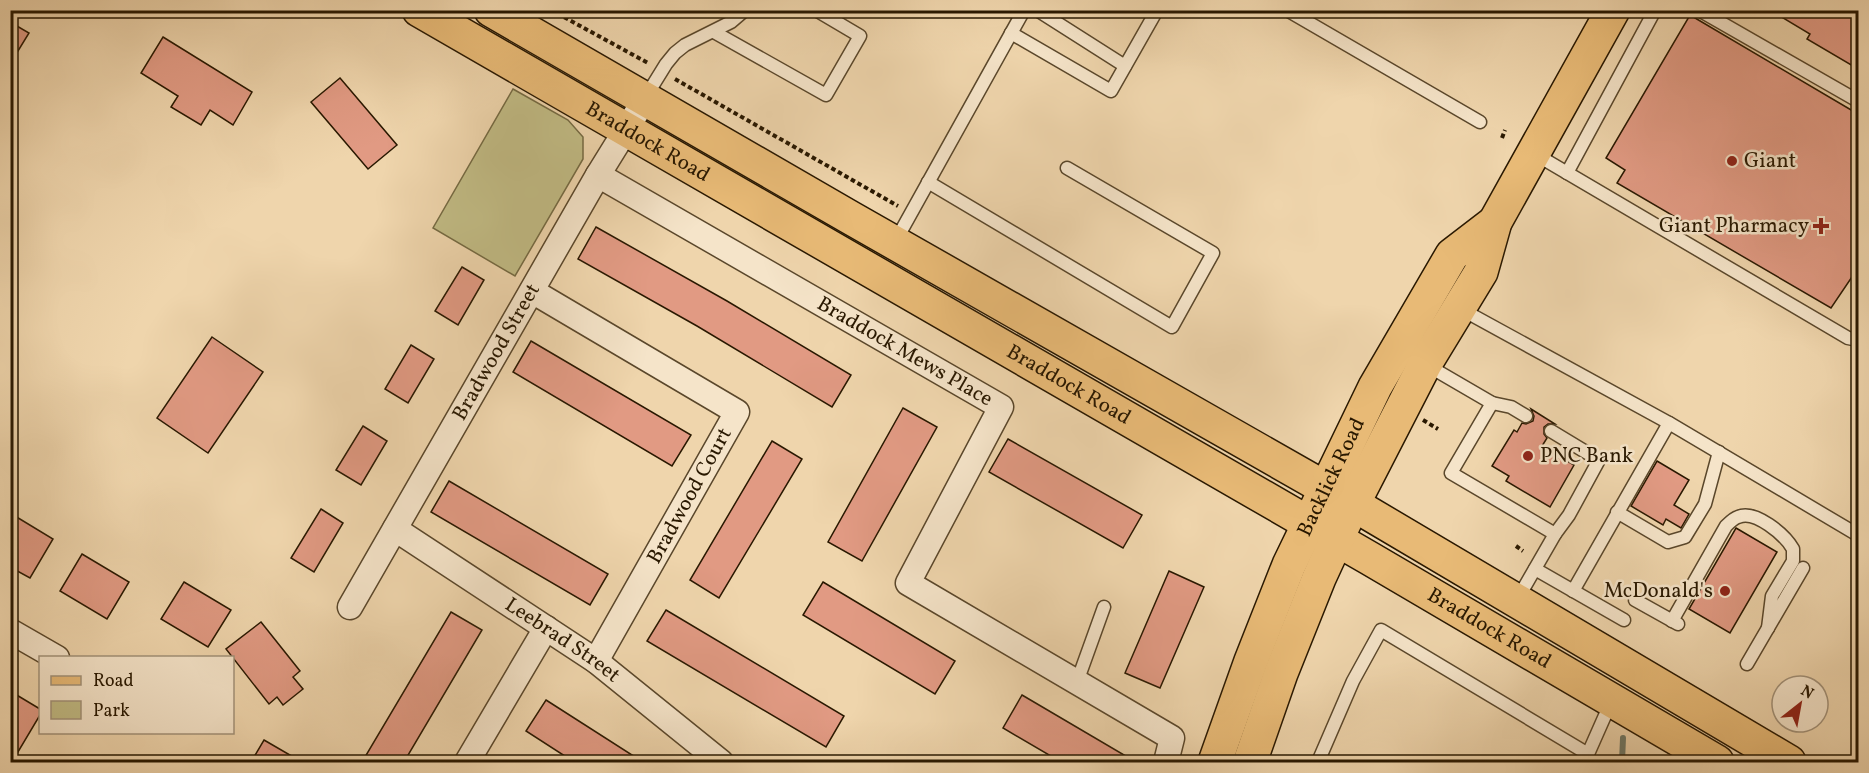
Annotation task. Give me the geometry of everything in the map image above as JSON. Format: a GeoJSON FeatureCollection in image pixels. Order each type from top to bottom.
{"type":"FeatureCollection","features":[{"type":"Feature","properties":{"kind":"main road","name":"Braddock Road"},"geometry":{"type":"LineString","coordinates":[[419,10],[625,131],[1337,539],[1717,762]]}},
{"type":"Feature","properties":{"kind":"main road","name":"Braddock Road"},"geometry":{"type":"LineString","coordinates":[[491,10],[894,243],[1326,488],[1789,762]]}},
{"type":"Feature","properties":{"kind":"main road","name":"Backlick Road"},"geometry":{"type":"LineString","coordinates":[[1250,762],[1319,578],[1353,504],[1425,364],[1481,272],[1495,222],[1613,10]]}},
{"type":"Feature","properties":{"kind":"main road","name":"Backlick Road"},"geometry":{"type":"LineString","coordinates":[[1215,762],[1251,661],[1289,565],[1375,387],[1452,255],[1495,222]]}},
{"type":"Feature","properties":{"kind":"street","name":"Bradwood Street"},"geometry":{"type":"LineString","coordinates":[[350,606],[598,175],[645,99]]}},
{"type":"Feature","properties":{"kind":"street","name":"Braddock Mews Place"},"geometry":{"type":"LineString","coordinates":[[598,175],[1002,407],[908,583],[1172,738],[1166,762]]}},
{"type":"Feature","properties":{"kind":"street","name":"Bradwood Court"},"geometry":{"type":"LineString","coordinates":[[532,291],[737,411],[596,662]]}},
{"type":"Feature","properties":{"kind":"street","name":"Leebrad Street"},"geometry":{"type":"LineString","coordinates":[[395,529],[596,662],[721,762]]}},
{"type":"Feature","properties":{"kind":"street"},"geometry":{"type":"LineString","coordinates":[[467,762],[546,628]]}},
{"type":"Feature","properties":{"kind":"street"},"geometry":{"type":"LineString","coordinates":[[10,631],[55,656]]}},
{"type":"Feature","properties":{"kind":"lane"},"geometry":{"type":"LineString","coordinates":[[645,99],[675,53],[695,39],[714,32],[745,10]]}},
{"type":"Feature","properties":{"kind":"lane"},"geometry":{"type":"LineString","coordinates":[[714,32],[826,95],[860,36],[816,10]]}},
{"type":"Feature","properties":{"kind":"lane"},"geometry":{"type":"LineString","coordinates":[[894,243],[1024,10]]}},
{"type":"Feature","properties":{"kind":"lane"},"geometry":{"type":"LineString","coordinates":[[1037,10],[1125,66]]}},
{"type":"Feature","properties":{"kind":"lane"},"geometry":{"type":"LineString","coordinates":[[1011,33],[1111,91],[1157,10]]}},
{"type":"Feature","properties":{"kind":"lane"},"geometry":{"type":"LineString","coordinates":[[1287,10],[1302,14],[1480,122]]}},
{"type":"Feature","properties":{"kind":"lane"},"geometry":{"type":"LineString","coordinates":[[1567,173],[1655,10]]}},
{"type":"Feature","properties":{"kind":"lane"},"geometry":{"type":"LineString","coordinates":[[1699,10],[1858,101]]}},
{"type":"Feature","properties":{"kind":"lane"},"geometry":{"type":"LineString","coordinates":[[1533,153],[1848,338],[1858,340]]}},
{"type":"Feature","properties":{"kind":"lane"},"geometry":{"type":"LineString","coordinates":[[928,182],[1172,327],[1213,254],[1067,168]]}},
{"type":"Feature","properties":{"kind":"lane"},"geometry":{"type":"LineString","coordinates":[[1458,308],[1669,423],[1858,536]]}},
{"type":"Feature","properties":{"kind":"lane"},"geometry":{"type":"LineString","coordinates":[[1425,364],[1492,404],[1511,407],[1526,416]]}},
{"type":"Feature","properties":{"kind":"lane"},"geometry":{"type":"LineString","coordinates":[[1492,404],[1451,472],[1555,534]]}},
{"type":"Feature","properties":{"kind":"lane"},"geometry":{"type":"LineString","coordinates":[[1573,591],[1669,423]]}},
{"type":"Feature","properties":{"kind":"lane"},"geometry":{"type":"LineString","coordinates":[[1516,601],[1555,534],[1569,515],[1599,460],[1551,431]]}},
{"type":"Feature","properties":{"kind":"lane"},"geometry":{"type":"LineString","coordinates":[[1617,512],[1668,542],[1685,537],[1705,504],[1719,452]]}},
{"type":"Feature","properties":{"kind":"lane"},"geometry":{"type":"LineString","coordinates":[[1635,600],[1675,623],[1726,526],[1738,516],[1748,515],[1781,533],[1793,549],[1793,561],[1772,596],[1768,628]]}},
{"type":"Feature","properties":{"kind":"lane"},"geometry":{"type":"LineString","coordinates":[[1747,664],[1803,568]]}},
{"type":"Feature","properties":{"kind":"lane"},"geometry":{"type":"LineString","coordinates":[[1535,569],[1624,620]]}},
{"type":"Feature","properties":{"kind":"lane"},"geometry":{"type":"LineString","coordinates":[[1077,682],[1104,607]]}},
{"type":"Feature","properties":{"kind":"lane"},"geometry":{"type":"LineString","coordinates":[[1318,762],[1353,681],[1381,630],[1588,758],[1611,701]]}},
{"type":"Feature","properties":{"kind":"path"},"geometry":{"type":"LineString","coordinates":[[551,10],[649,64]]}},
{"type":"Feature","properties":{"kind":"path"},"geometry":{"type":"LineString","coordinates":[[679,81],[900,208]]}},
{"type":"Feature","properties":{"kind":"path"},"geometry":{"type":"LineString","coordinates":[[1502,138],[1505,130]]}},
{"type":"Feature","properties":{"kind":"path"},"geometry":{"type":"LineString","coordinates":[[1516,546],[1523,550]]}},
{"type":"Feature","properties":{"kind":"green space"},"geometry":{"type":"Polygon","coordinates":[[[513,89],[568,120],[583,137],[583,159],[515,276],[433,228],[513,89]]]}},
{"type":"Feature","properties":{"kind":"building"},"geometry":{"type":"Polygon","coordinates":[[[1770,10],[1843,10],[1858,20],[1858,69],[1807,39],[1810,34],[1770,10]]]}},
{"type":"Feature","properties":{"kind":"building","name":"Giant"},"geometry":{"type":"Polygon","coordinates":[[[1690,15],[1858,114],[1858,146],[1852,164],[1858,168],[1858,268],[1831,308],[1617,183],[1625,170],[1606,158],[1690,15]]]}},
{"type":"Feature","properties":{"kind":"building"},"geometry":{"type":"Polygon","coordinates":[[[10,22],[29,33],[10,64],[10,22]]]}},
{"type":"Feature","properties":{"kind":"building"},"geometry":{"type":"Polygon","coordinates":[[[163,37],[252,92],[233,125],[210,110],[201,125],[171,107],[178,96],[141,73],[163,37]]]}},
{"type":"Feature","properties":{"kind":"building"},"geometry":{"type":"Polygon","coordinates":[[[340,78],[397,145],[368,169],[311,102],[340,78]]]}},
{"type":"Feature","properties":{"kind":"building"},"geometry":{"type":"Polygon","coordinates":[[[596,227],[851,375],[832,407],[697,326],[578,259],[596,227]]]}},
{"type":"Feature","properties":{"kind":"building"},"geometry":{"type":"Polygon","coordinates":[[[462,267],[484,280],[458,325],[435,311],[462,267]]]}},
{"type":"Feature","properties":{"kind":"building"},"geometry":{"type":"Polygon","coordinates":[[[212,337],[263,372],[208,453],[157,418],[212,337]]]}},
{"type":"Feature","properties":{"kind":"building"},"geometry":{"type":"Polygon","coordinates":[[[531,341],[691,435],[672,466],[513,372],[531,341]]]}},
{"type":"Feature","properties":{"kind":"building"},"geometry":{"type":"Polygon","coordinates":[[[411,345],[434,359],[408,403],[385,389],[411,345]]]}},
{"type":"Feature","properties":{"kind":"building"},"geometry":{"type":"Polygon","coordinates":[[[903,408],[937,427],[862,561],[828,542],[903,408]]]}},
{"type":"Feature","properties":{"kind":"building","name":"PNC Bank"},"geometry":{"type":"Polygon","coordinates":[[[1531,409],[1555,424],[1548,424],[1544,427],[1544,434],[1547,438],[1542,446],[1574,465],[1550,507],[1506,481],[1509,476],[1492,466],[1514,430],[1517,432],[1522,423],[1533,421],[1534,416],[1531,409]]]}},
{"type":"Feature","properties":{"kind":"building"},"geometry":{"type":"Polygon","coordinates":[[[363,426],[387,441],[361,485],[336,470],[363,426]]]}},
{"type":"Feature","properties":{"kind":"building"},"geometry":{"type":"Polygon","coordinates":[[[1008,439],[1142,515],[1123,548],[989,472],[1008,439]]]}},
{"type":"Feature","properties":{"kind":"building"},"geometry":{"type":"Polygon","coordinates":[[[772,441],[802,459],[719,598],[690,580],[772,441]]]}},
{"type":"Feature","properties":{"kind":"building"},"geometry":{"type":"Polygon","coordinates":[[[1657,461],[1689,480],[1674,505],[1689,514],[1681,528],[1666,519],[1663,525],[1631,506],[1657,461]]]}},
{"type":"Feature","properties":{"kind":"building"},"geometry":{"type":"Polygon","coordinates":[[[449,481],[608,574],[590,605],[431,512],[449,481]]]}},
{"type":"Feature","properties":{"kind":"building"},"geometry":{"type":"Polygon","coordinates":[[[321,509],[343,523],[314,572],[291,558],[321,509]]]}},
{"type":"Feature","properties":{"kind":"building"},"geometry":{"type":"Polygon","coordinates":[[[10,513],[53,539],[30,578],[10,567],[10,513]]]}},
{"type":"Feature","properties":{"kind":"building","name":"McDonald's"},"geometry":{"type":"Polygon","coordinates":[[[1736,528],[1777,552],[1730,633],[1689,609],[1736,528]]]}},
{"type":"Feature","properties":{"kind":"building"},"geometry":{"type":"Polygon","coordinates":[[[82,554],[129,582],[107,619],[60,591],[82,554]]]}},
{"type":"Feature","properties":{"kind":"building"},"geometry":{"type":"Polygon","coordinates":[[[1169,571],[1204,587],[1160,688],[1125,673],[1169,571]]]}},
{"type":"Feature","properties":{"kind":"building"},"geometry":{"type":"Polygon","coordinates":[[[184,582],[231,610],[208,647],[161,619],[184,582]]]}},
{"type":"Feature","properties":{"kind":"building"},"geometry":{"type":"Polygon","coordinates":[[[823,582],[955,661],[935,694],[803,615],[823,582]]]}},
{"type":"Feature","properties":{"kind":"building"},"geometry":{"type":"Polygon","coordinates":[[[666,610],[844,716],[826,747],[647,641],[666,610]]]}},
{"type":"Feature","properties":{"kind":"building"},"geometry":{"type":"Polygon","coordinates":[[[451,612],[482,630],[404,762],[362,762],[451,612]]]}},
{"type":"Feature","properties":{"kind":"building"},"geometry":{"type":"Polygon","coordinates":[[[261,622],[300,671],[293,677],[303,689],[283,705],[277,697],[269,704],[234,659],[234,656],[226,649],[261,622]]]}},
{"type":"Feature","properties":{"kind":"building"},"geometry":{"type":"Polygon","coordinates":[[[10,691],[39,708],[39,717],[12,762],[10,691]]]}},
{"type":"Feature","properties":{"kind":"building"},"geometry":{"type":"Polygon","coordinates":[[[1022,695],[1136,762],[1061,762],[1003,728],[1022,695]]]}},
{"type":"Feature","properties":{"kind":"building"},"geometry":{"type":"Polygon","coordinates":[[[546,700],[643,762],[574,762],[526,731],[546,700]]]}},
{"type":"Feature","properties":{"kind":"building"},"geometry":{"type":"Polygon","coordinates":[[[264,740],[302,762],[251,762],[264,740]]]}},
{"type":"Feature","properties":{"kind":"waterway"},"geometry":{"type":"LineString","coordinates":[[1622,762],[1623,738]]}},
{"type":"Feature","properties":{"kind":"place","name":"Giant"},"geometry":{"type":"Point","coordinates":[1732,161]}},
{"type":"Feature","properties":{"kind":"place","name":"Giant Pharmacy"},"geometry":{"type":"Point","coordinates":[1821,226]}},
{"type":"Feature","properties":{"kind":"place","name":"PNC Bank"},"geometry":{"type":"Point","coordinates":[1528,456]}},
{"type":"Feature","properties":{"kind":"place","name":"McDonald's"},"geometry":{"type":"Point","coordinates":[1725,591]}}]}
